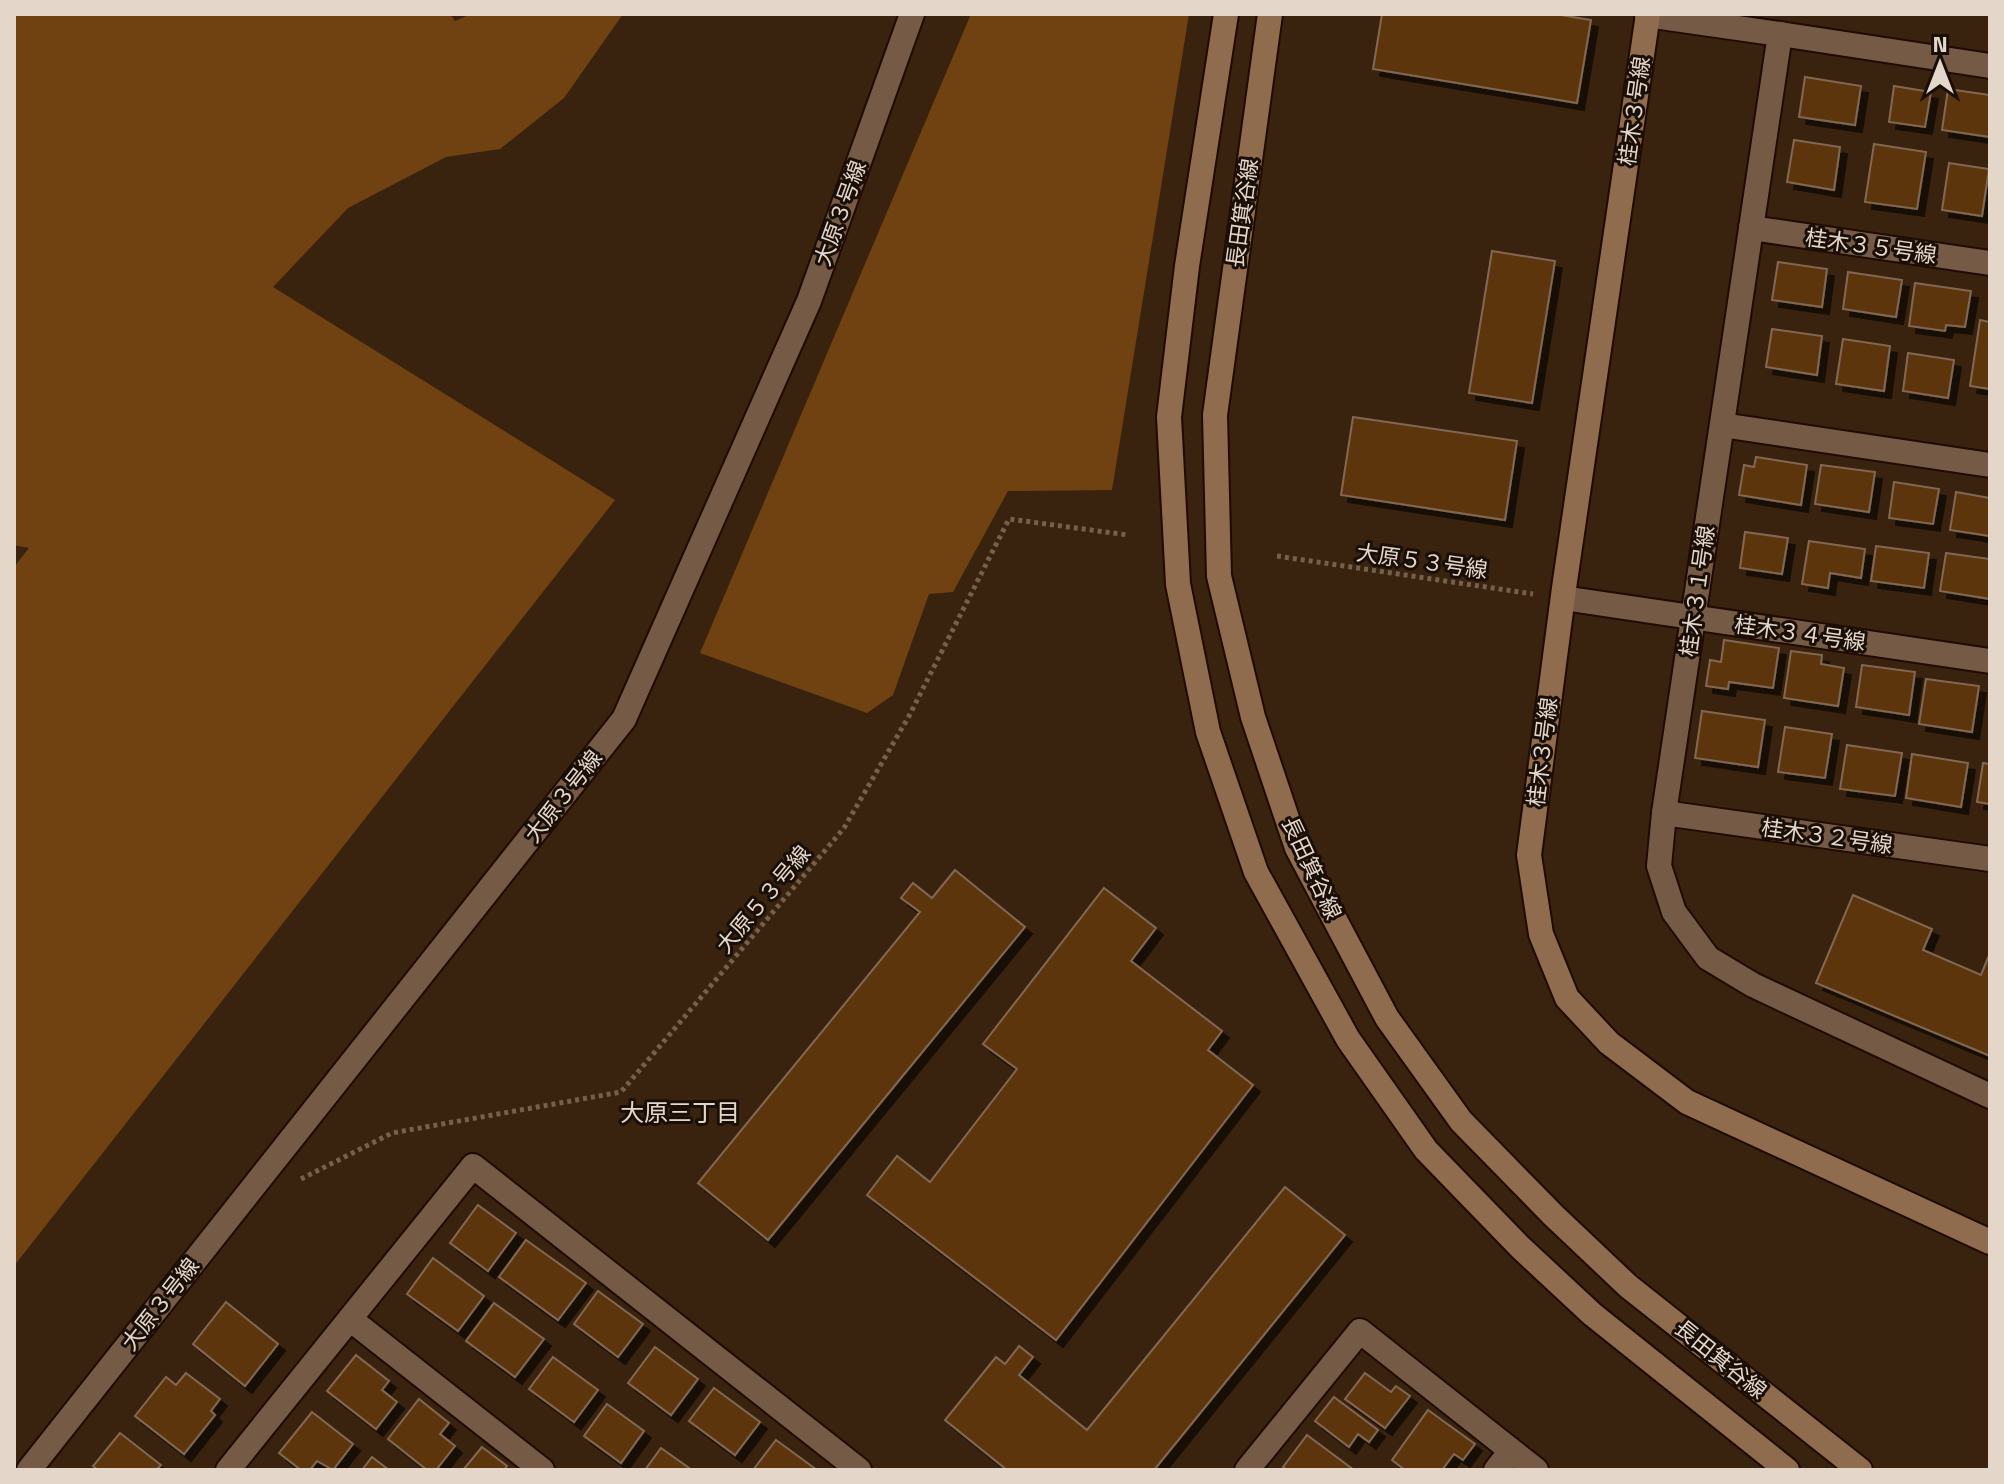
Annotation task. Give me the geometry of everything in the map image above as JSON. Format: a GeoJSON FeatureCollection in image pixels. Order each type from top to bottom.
{"type":"FeatureCollection","features":[{"type":"Feature","properties":{"kind":"street","name":"大原３号線"},"geometry":{"type":"LineString","coordinates":[[29,1470],[624,719],[809,301],[912,14]]}},
{"type":"Feature","properties":{"kind":"street","name":"長田箕谷線"},"geometry":{"type":"LineString","coordinates":[[1226,14],[1187,266],[1169,417],[1181,599],[1208,732],[1256,872],[1348,1039],[1426,1150],[1520,1247],[1592,1314],[1787,1470]]}},
{"type":"Feature","properties":{"kind":"street","name":"長田箕谷線"},"geometry":{"type":"LineString","coordinates":[[1270,14],[1215,415],[1219,576],[1253,717],[1297,848],[1387,1018],[1461,1121],[1628,1286],[1860,1470]]}},
{"type":"Feature","properties":{"kind":"street"},"geometry":{"type":"LineString","coordinates":[[1648,14],[1990,66]]}},
{"type":"Feature","properties":{"kind":"street","name":"桂木３号線"},"geometry":{"type":"LineString","coordinates":[[1648,14],[1529,855],[1541,934],[1567,998],[1609,1043],[1687,1102],[1990,1242]]}},
{"type":"Feature","properties":{"kind":"street","name":"桂木３１号線"},"geometry":{"type":"LineString","coordinates":[[1780,34],[1664,813],[1659,866],[1674,912],[1708,958],[1753,985],[1990,1096]]}},
{"type":"Feature","properties":{"kind":"street","name":"桂木３５号線"},"geometry":{"type":"LineString","coordinates":[[1751,228],[1990,263]]}},
{"type":"Feature","properties":{"kind":"street"},"geometry":{"type":"LineString","coordinates":[[1722,425],[1990,465]]}},
{"type":"Feature","properties":{"kind":"street","name":"桂木３４号線"},"geometry":{"type":"LineString","coordinates":[[1563,598],[1990,661]]}},
{"type":"Feature","properties":{"kind":"street","name":"桂木３２号線"},"geometry":{"type":"LineString","coordinates":[[1664,813],[1990,859]]}},
{"type":"Feature","properties":{"kind":"street"},"geometry":{"type":"LineString","coordinates":[[232,1469],[473,1166],[859,1470]]}},
{"type":"Feature","properties":{"kind":"street"},"geometry":{"type":"LineString","coordinates":[[350,1319],[542,1470]]}},
{"type":"Feature","properties":{"kind":"street"},"geometry":{"type":"LineString","coordinates":[[1247,1470],[1360,1331],[1504,1460],[1536,1470]]}},
{"type":"Feature","properties":{"kind":"path","name":"大原５３号線"},"geometry":{"type":"LineString","coordinates":[[297,1181],[392,1133],[621,1092],[844,828],[909,716],[1009,519],[1128,535]]}},
{"type":"Feature","properties":{"kind":"path","name":"大原５３号線"},"geometry":{"type":"LineString","coordinates":[[1277,556],[1563,598]]}},
{"type":"Feature","properties":{"kind":"shaded area"},"geometry":{"type":"Polygon","coordinates":[[[14,14],[450,14],[455,21],[471,14],[623,14],[564,98],[500,149],[446,157],[348,208],[273,287],[615,500],[14,1266],[14,567],[29,548],[14,545],[14,14]]]}},
{"type":"Feature","properties":{"kind":"shaded area"},"geometry":{"type":"Polygon","coordinates":[[[971,14],[1189,14],[1112,490],[1008,491],[953,592],[929,594],[893,695],[867,713],[700,653],[971,14]]]}},
{"type":"Feature","properties":{"kind":"building"},"geometry":{"type":"Polygon","coordinates":[[[1382,14],[1555,14],[1591,20],[1577,103],[1373,69],[1382,14]]]}},
{"type":"Feature","properties":{"kind":"building"},"geometry":{"type":"Polygon","coordinates":[[[1805,77],[1861,86],[1855,125],[1799,117],[1805,77]]]}},
{"type":"Feature","properties":{"kind":"building"},"geometry":{"type":"Polygon","coordinates":[[[1894,86],[1931,92],[1925,127],[1889,122],[1894,86]]]}},
{"type":"Feature","properties":{"kind":"building"},"geometry":{"type":"Polygon","coordinates":[[[1948,89],[1990,95],[1990,137],[1942,130],[1948,89]]]}},
{"type":"Feature","properties":{"kind":"building"},"geometry":{"type":"Polygon","coordinates":[[[1794,140],[1840,147],[1834,190],[1787,182],[1794,140]]]}},
{"type":"Feature","properties":{"kind":"building"},"geometry":{"type":"Polygon","coordinates":[[[1874,144],[1926,152],[1917,209],[1865,202],[1874,144]]]}},
{"type":"Feature","properties":{"kind":"building"},"geometry":{"type":"Polygon","coordinates":[[[1949,163],[1989,169],[1982,216],[1942,210],[1949,163]]]}},
{"type":"Feature","properties":{"kind":"building"},"geometry":{"type":"Polygon","coordinates":[[[1492,251],[1555,261],[1532,403],[1469,393],[1492,251]]]}},
{"type":"Feature","properties":{"kind":"building"},"geometry":{"type":"Polygon","coordinates":[[[1778,262],[1827,269],[1822,307],[1772,300],[1778,262]]]}},
{"type":"Feature","properties":{"kind":"building"},"geometry":{"type":"Polygon","coordinates":[[[1848,272],[1902,280],[1896,317],[1843,309],[1848,272]]]}},
{"type":"Feature","properties":{"kind":"building"},"geometry":{"type":"Polygon","coordinates":[[[1915,283],[1971,291],[1965,327],[1946,325],[1945,331],[1909,326],[1915,283]]]}},
{"type":"Feature","properties":{"kind":"building"},"geometry":{"type":"Polygon","coordinates":[[[1980,320],[1990,322],[1990,389],[1970,386],[1980,320]]]}},
{"type":"Feature","properties":{"kind":"building"},"geometry":{"type":"Polygon","coordinates":[[[1772,329],[1822,336],[1817,375],[1766,367],[1772,329]]]}},
{"type":"Feature","properties":{"kind":"building"},"geometry":{"type":"Polygon","coordinates":[[[1843,339],[1890,346],[1884,391],[1836,384],[1843,339]]]}},
{"type":"Feature","properties":{"kind":"building"},"geometry":{"type":"Polygon","coordinates":[[[1908,353],[1954,360],[1948,398],[1903,391],[1908,353]]]}},
{"type":"Feature","properties":{"kind":"building"},"geometry":{"type":"Polygon","coordinates":[[[1353,417],[1517,441],[1505,520],[1341,495],[1353,417]]]}},
{"type":"Feature","properties":{"kind":"building"},"geometry":{"type":"Polygon","coordinates":[[[1756,457],[1807,465],[1801,505],[1739,495],[1744,465],[1754,467],[1756,457]]]}},
{"type":"Feature","properties":{"kind":"building"},"geometry":{"type":"Polygon","coordinates":[[[1821,465],[1875,472],[1869,512],[1815,504],[1821,465]]]}},
{"type":"Feature","properties":{"kind":"building"},"geometry":{"type":"Polygon","coordinates":[[[1894,482],[1939,489],[1933,524],[1889,518],[1894,482]]]}},
{"type":"Feature","properties":{"kind":"building"},"geometry":{"type":"Polygon","coordinates":[[[1956,492],[1990,498],[1990,536],[1950,530],[1956,492]]]}},
{"type":"Feature","properties":{"kind":"building"},"geometry":{"type":"Polygon","coordinates":[[[1745,532],[1788,538],[1782,574],[1740,568],[1745,532]]]}},
{"type":"Feature","properties":{"kind":"building"},"geometry":{"type":"Polygon","coordinates":[[[1809,541],[1865,549],[1861,578],[1830,573],[1828,588],[1802,584],[1809,541]]]}},
{"type":"Feature","properties":{"kind":"building"},"geometry":{"type":"Polygon","coordinates":[[[1876,546],[1929,553],[1924,588],[1871,581],[1876,546]]]}},
{"type":"Feature","properties":{"kind":"building"},"geometry":{"type":"Polygon","coordinates":[[[1946,553],[1990,559],[1990,599],[1940,591],[1946,553]]]}},
{"type":"Feature","properties":{"kind":"building"},"geometry":{"type":"Polygon","coordinates":[[[1724,640],[1779,648],[1773,688],[1729,682],[1728,689],[1706,686],[1710,660],[1721,662],[1724,640]]]}},
{"type":"Feature","properties":{"kind":"building"},"geometry":{"type":"Polygon","coordinates":[[[1791,651],[1822,655],[1821,664],[1844,668],[1838,706],[1784,698],[1791,651]]]}},
{"type":"Feature","properties":{"kind":"building"},"geometry":{"type":"Polygon","coordinates":[[[1862,665],[1915,672],[1909,715],[1856,707],[1862,665]]]}},
{"type":"Feature","properties":{"kind":"building"},"geometry":{"type":"Polygon","coordinates":[[[1926,679],[1979,686],[1972,732],[1919,724],[1926,679]]]}},
{"type":"Feature","properties":{"kind":"building"},"geometry":{"type":"Polygon","coordinates":[[[1702,711],[1765,720],[1758,767],[1695,758],[1702,711]]]}},
{"type":"Feature","properties":{"kind":"building"},"geometry":{"type":"Polygon","coordinates":[[[1785,727],[1832,734],[1825,778],[1778,772],[1785,727]]]}},
{"type":"Feature","properties":{"kind":"building"},"geometry":{"type":"Polygon","coordinates":[[[1847,745],[1902,753],[1895,796],[1840,789],[1847,745]]]}},
{"type":"Feature","properties":{"kind":"building"},"geometry":{"type":"Polygon","coordinates":[[[1912,754],[1968,763],[1961,807],[1906,798],[1912,754]]]}},
{"type":"Feature","properties":{"kind":"building"},"geometry":{"type":"Polygon","coordinates":[[[1983,763],[1990,764],[1990,804],[1977,802],[1983,763]]]}},
{"type":"Feature","properties":{"kind":"building"},"geometry":{"type":"Polygon","coordinates":[[[955,870],[1025,927],[768,1240],[698,1183],[920,912],[901,898],[913,883],[932,898],[955,870]]]}},
{"type":"Feature","properties":{"kind":"building"},"geometry":{"type":"Polygon","coordinates":[[[1104,888],[1156,928],[1131,961],[1222,1031],[1208,1050],[1253,1085],[1056,1340],[867,1195],[897,1156],[930,1182],[1017,1069],[983,1044],[1104,888]]]}},
{"type":"Feature","properties":{"kind":"building"},"geometry":{"type":"Polygon","coordinates":[[[1853,895],[1932,929],[1923,950],[1981,975],[1990,953],[1990,1056],[1816,983],[1853,895]]]}},
{"type":"Feature","properties":{"kind":"building"},"geometry":{"type":"Polygon","coordinates":[[[1285,1187],[1345,1235],[1154,1470],[1007,1470],[945,1420],[996,1357],[1005,1364],[1019,1346],[1033,1357],[1019,1375],[1087,1430],[1285,1187]]]}},
{"type":"Feature","properties":{"kind":"building"},"geometry":{"type":"Polygon","coordinates":[[[478,1205],[516,1233],[488,1271],[450,1243],[478,1205]]]}},
{"type":"Feature","properties":{"kind":"building"},"geometry":{"type":"Polygon","coordinates":[[[526,1240],[586,1283],[558,1320],[499,1277],[526,1240]]]}},
{"type":"Feature","properties":{"kind":"building"},"geometry":{"type":"Polygon","coordinates":[[[433,1258],[484,1296],[458,1331],[407,1294],[433,1258]]]}},
{"type":"Feature","properties":{"kind":"building"},"geometry":{"type":"Polygon","coordinates":[[[598,1291],[643,1324],[618,1357],[574,1324],[598,1291]]]}},
{"type":"Feature","properties":{"kind":"building"},"geometry":{"type":"Polygon","coordinates":[[[226,1302],[278,1344],[245,1386],[193,1344],[226,1302]]]}},
{"type":"Feature","properties":{"kind":"building"},"geometry":{"type":"Polygon","coordinates":[[[494,1303],[544,1339],[515,1377],[466,1341],[494,1303]]]}},
{"type":"Feature","properties":{"kind":"building"},"geometry":{"type":"Polygon","coordinates":[[[655,1347],[698,1379],[671,1415],[628,1383],[655,1347]]]}},
{"type":"Feature","properties":{"kind":"building"},"geometry":{"type":"Polygon","coordinates":[[[356,1355],[389,1381],[382,1390],[397,1402],[376,1429],[327,1391],[356,1355]]]}},
{"type":"Feature","properties":{"kind":"building"},"geometry":{"type":"Polygon","coordinates":[[[553,1357],[598,1390],[574,1422],[529,1389],[553,1357]]]}},
{"type":"Feature","properties":{"kind":"building"},"geometry":{"type":"Polygon","coordinates":[[[186,1373],[220,1399],[211,1411],[215,1415],[184,1454],[135,1416],[166,1377],[176,1385],[186,1373]]]}},
{"type":"Feature","properties":{"kind":"building"},"geometry":{"type":"Polygon","coordinates":[[[1365,1373],[1391,1392],[1396,1386],[1410,1396],[1385,1428],[1345,1399],[1365,1373]]]}},
{"type":"Feature","properties":{"kind":"building"},"geometry":{"type":"Polygon","coordinates":[[[714,1388],[760,1422],[735,1455],[689,1421],[714,1388]]]}},
{"type":"Feature","properties":{"kind":"building"},"geometry":{"type":"Polygon","coordinates":[[[1334,1397],[1378,1430],[1369,1442],[1358,1434],[1349,1447],[1315,1421],[1334,1397]]]}},
{"type":"Feature","properties":{"kind":"building"},"geometry":{"type":"Polygon","coordinates":[[[419,1399],[449,1423],[440,1434],[455,1446],[436,1470],[427,1470],[388,1439],[419,1399]]]}},
{"type":"Feature","properties":{"kind":"building"},"geometry":{"type":"Polygon","coordinates":[[[607,1404],[644,1431],[621,1463],[584,1436],[607,1404]]]}},
{"type":"Feature","properties":{"kind":"building"},"geometry":{"type":"Polygon","coordinates":[[[1428,1410],[1475,1444],[1463,1460],[1454,1454],[1442,1470],[1405,1470],[1392,1460],[1428,1410]]]}},
{"type":"Feature","properties":{"kind":"building"},"geometry":{"type":"Polygon","coordinates":[[[312,1412],[353,1444],[333,1470],[317,1461],[310,1470],[301,1470],[279,1453],[312,1412]]]}},
{"type":"Feature","properties":{"kind":"building"},"geometry":{"type":"Polygon","coordinates":[[[120,1433],[161,1465],[156,1470],[98,1470],[93,1466],[120,1433]]]}},
{"type":"Feature","properties":{"kind":"building"},"geometry":{"type":"Polygon","coordinates":[[[1307,1435],[1354,1470],[1287,1470],[1283,1467],[1307,1435]]]}},
{"type":"Feature","properties":{"kind":"building"},"geometry":{"type":"Polygon","coordinates":[[[776,1440],[817,1470],[753,1470],[776,1440]]]}},
{"type":"Feature","properties":{"kind":"building"},"geometry":{"type":"Polygon","coordinates":[[[482,1447],[507,1466],[504,1470],[463,1470],[482,1447]]]}},
{"type":"Feature","properties":{"kind":"building"},"geometry":{"type":"Polygon","coordinates":[[[661,1448],[692,1470],[645,1470],[661,1448]]]}},
{"type":"Feature","properties":{"kind":"building"},"geometry":{"type":"Polygon","coordinates":[[[372,1457],[389,1470],[362,1470],[372,1457]]]}},
{"type":"Feature","properties":{"kind":"district","name":"大原三丁目"},"geometry":{"type":"Point","coordinates":[680,1112]}}]}
